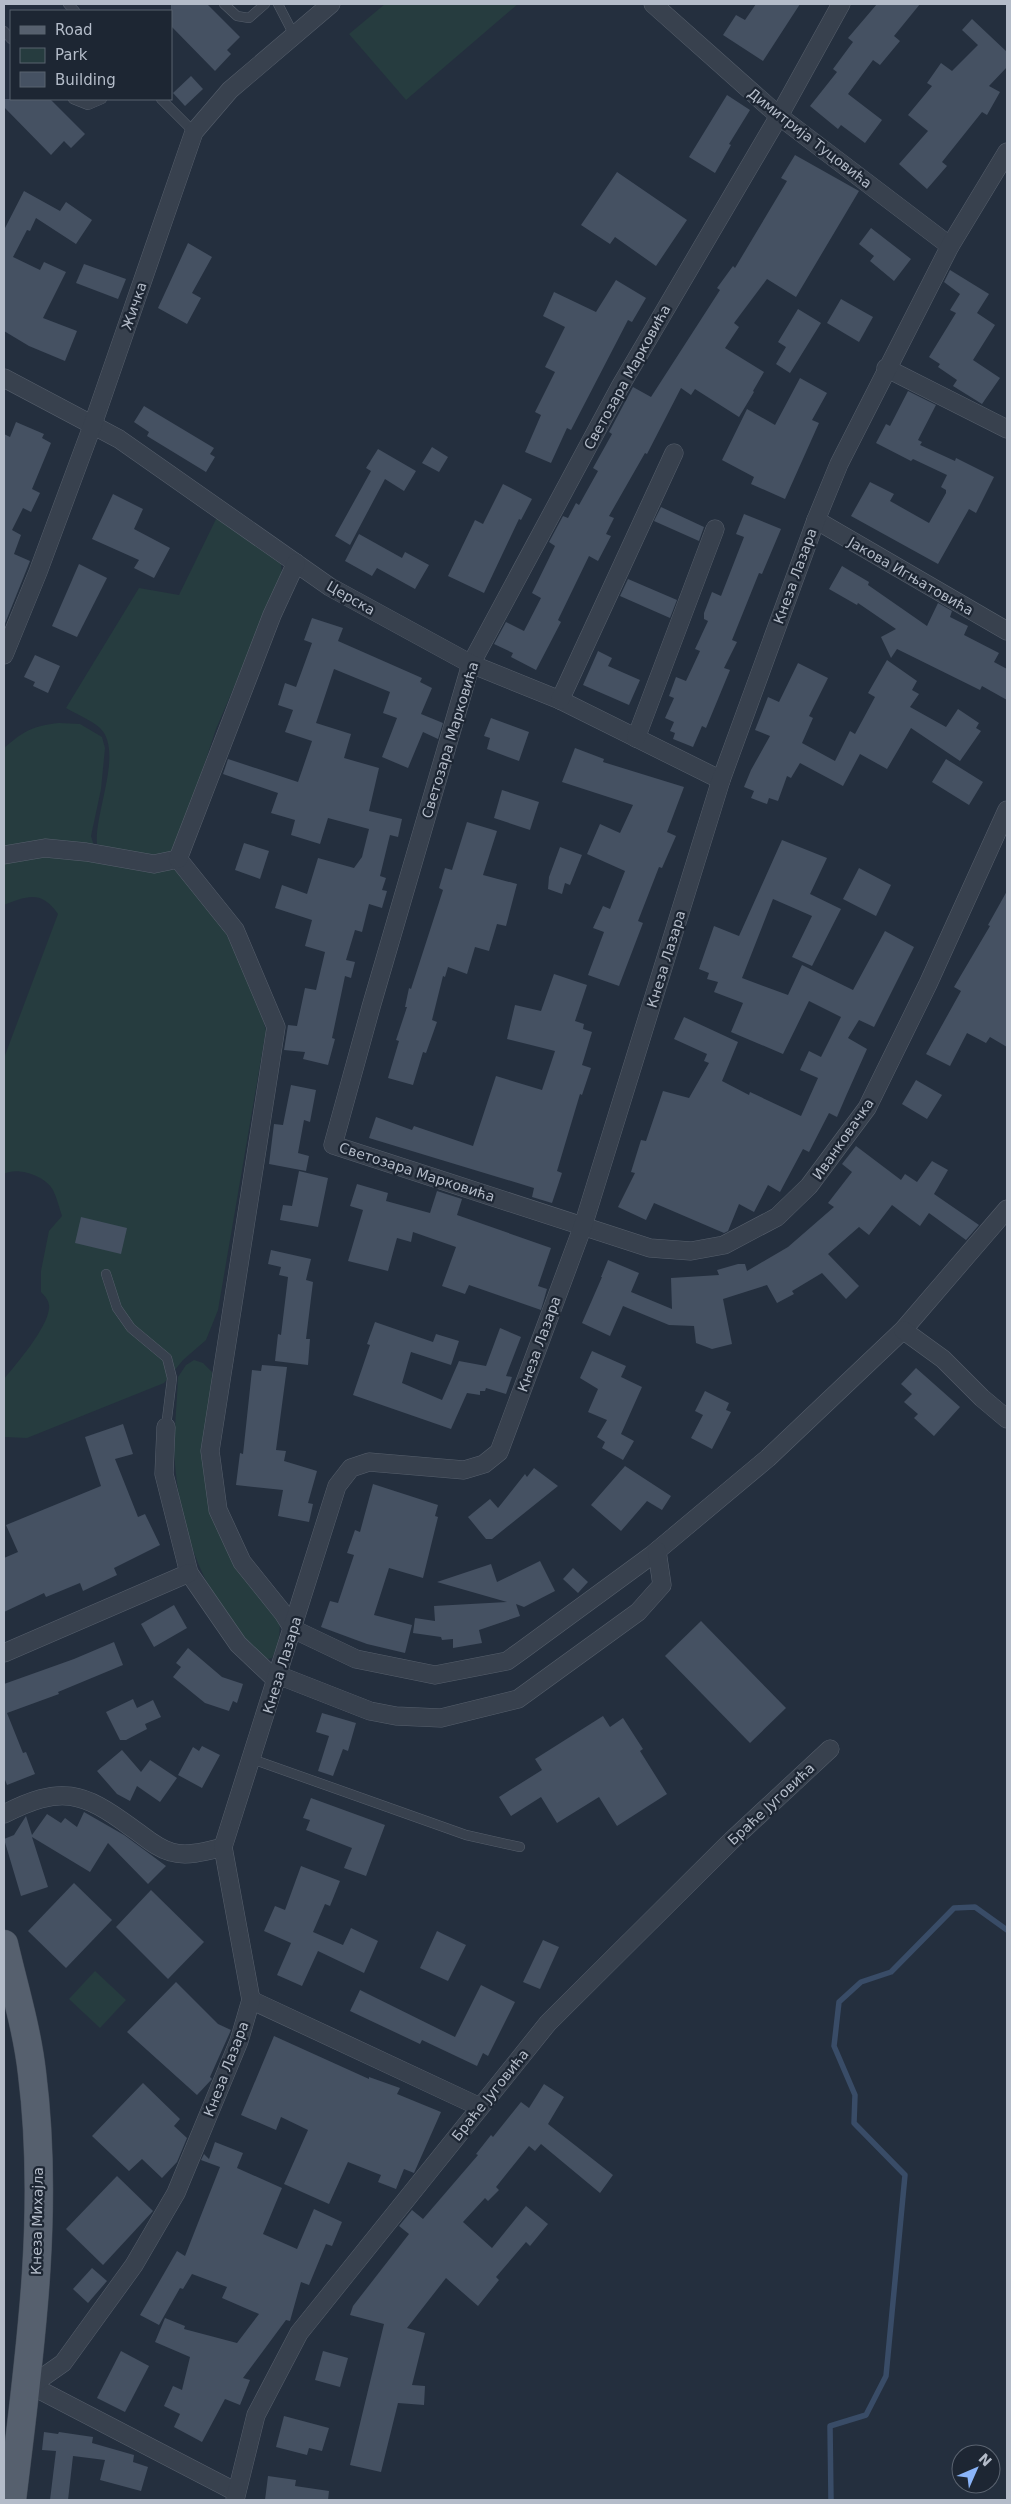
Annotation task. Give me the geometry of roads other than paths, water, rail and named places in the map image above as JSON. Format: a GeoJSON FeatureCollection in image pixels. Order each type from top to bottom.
{"type":"FeatureCollection","features":[{"type":"Feature","properties":{"kind":"main road","name":"Кнеза Михајла"},"geometry":{"type":"LineString","coordinates":[[4,1944],[28,2043],[37,2122],[36,2252],[33,2328],[29,2388],[12,2500]]}},
{"type":"Feature","properties":{"kind":"street","name":"Жичка"},"geometry":{"type":"LineString","coordinates":[[4,655],[38,572],[93,424],[194,132],[230,90],[332,4]]}},
{"type":"Feature","properties":{"kind":"street","name":"Димитрија Туцовића"},"geometry":{"type":"LineString","coordinates":[[653,4],[778,116],[950,246]]}},
{"type":"Feature","properties":{"kind":"street","name":"Светозара Марковића"},"geometry":{"type":"LineString","coordinates":[[583,1226],[333,1145],[370,1007],[471,664],[621,385],[841,4]]}},
{"type":"Feature","properties":{"kind":"street","name":"Кнеза Лазара"},"geometry":{"type":"LineString","coordinates":[[29,2388],[63,2362],[134,2265],[176,2193],[238,2041],[251,2000],[223,1847],[278,1678],[336,1486],[350,1468],[369,1462],[464,1470],[484,1464],[499,1452],[583,1226],[721,780],[816,520],[838,464],[886,368],[950,246],[1007,152]]}},
{"type":"Feature","properties":{"kind":"street"},"geometry":{"type":"LineString","coordinates":[[886,368],[1007,429]]}},
{"type":"Feature","properties":{"kind":"street","name":"Церска"},"geometry":{"type":"LineString","coordinates":[[4,378],[119,439],[330,587],[471,664],[560,700],[721,780]]}},
{"type":"Feature","properties":{"kind":"street"},"geometry":{"type":"LineString","coordinates":[[560,700],[674,453]]}},
{"type":"Feature","properties":{"kind":"street","name":"Јакова Игњатовића"},"geometry":{"type":"LineString","coordinates":[[816,520],[1007,632]]}},
{"type":"Feature","properties":{"kind":"street"},"geometry":{"type":"LineString","coordinates":[[636,738],[715,529]]}},
{"type":"Feature","properties":{"kind":"street"},"geometry":{"type":"LineString","coordinates":[[178,859],[272,615],[296,563]]}},
{"type":"Feature","properties":{"kind":"street","name":"Иванковачка"},"geometry":{"type":"LineString","coordinates":[[583,1226],[650,1248],[677,1252],[706,1250],[724,1245],[760,1228],[794,1203],[825,1166],[867,1108],[928,984],[1007,810]]}},
{"type":"Feature","properties":{"kind":"street"},"geometry":{"type":"LineString","coordinates":[[4,855],[45,848],[86,852],[154,864],[178,859]]}},
{"type":"Feature","properties":{"kind":"street"},"geometry":{"type":"LineString","coordinates":[[178,859],[235,930],[276,1027],[210,1451],[218,1510],[242,1562],[283,1613],[293,1629],[356,1659],[435,1676],[507,1661],[563,1622],[657,1551],[768,1458],[903,1330],[1007,1209]]}},
{"type":"Feature","properties":{"kind":"street"},"geometry":{"type":"LineString","coordinates":[[903,1330],[942,1359],[982,1398],[1007,1419]]}},
{"type":"Feature","properties":{"kind":"street"},"geometry":{"type":"LineString","coordinates":[[166,1427],[164,1474],[189,1573],[238,1644],[278,1678],[370,1710],[396,1716],[442,1718],[518,1699],[638,1612],[662,1585],[657,1551]]}},
{"type":"Feature","properties":{"kind":"street"},"geometry":{"type":"LineString","coordinates":[[4,1653],[189,1573]]}},
{"type":"Feature","properties":{"kind":"street","name":"Браће Југовића"},"geometry":{"type":"LineString","coordinates":[[236,2496],[256,2415],[299,2333],[548,2023],[731,1841],[830,1749]]}},
{"type":"Feature","properties":{"kind":"street"},"geometry":{"type":"LineString","coordinates":[[4,1814],[25,1803],[53,1795],[80,1797],[100,1805],[156,1845],[172,1853],[198,1853],[223,1847]]}},
{"type":"Feature","properties":{"kind":"street"},"geometry":{"type":"LineString","coordinates":[[251,2000],[480,2107]]}},
{"type":"Feature","properties":{"kind":"street"},"geometry":{"type":"LineString","coordinates":[[29,2388],[236,2496]]}},
{"type":"Feature","properties":{"kind":"lane"},"geometry":{"type":"LineString","coordinates":[[224,4],[237,16],[249,18],[265,4]]}},
{"type":"Feature","properties":{"kind":"lane"},"geometry":{"type":"LineString","coordinates":[[278,4],[294,35]]}},
{"type":"Feature","properties":{"kind":"lane"},"geometry":{"type":"LineString","coordinates":[[76,100],[88,105],[100,100]]}},
{"type":"Feature","properties":{"kind":"lane"},"geometry":{"type":"LineString","coordinates":[[163,100],[194,132]]}},
{"type":"Feature","properties":{"kind":"lane"},"geometry":{"type":"LineString","coordinates":[[106,1274],[117,1308],[131,1328],[167,1358],[172,1378],[166,1427]]}},
{"type":"Feature","properties":{"kind":"lane"},"geometry":{"type":"LineString","coordinates":[[252,1759],[466,1835],[520,1847]]}},
{"type":"Feature","properties":{"kind":"waterway"},"geometry":{"type":"LineString","coordinates":[[831,2500],[830,2426],[866,2415],[886,2376],[905,2175],[854,2123],[855,2095],[834,2046],[839,2002],[861,1982],[891,1972],[954,1908],[975,1907],[1007,1930]]}}]}
